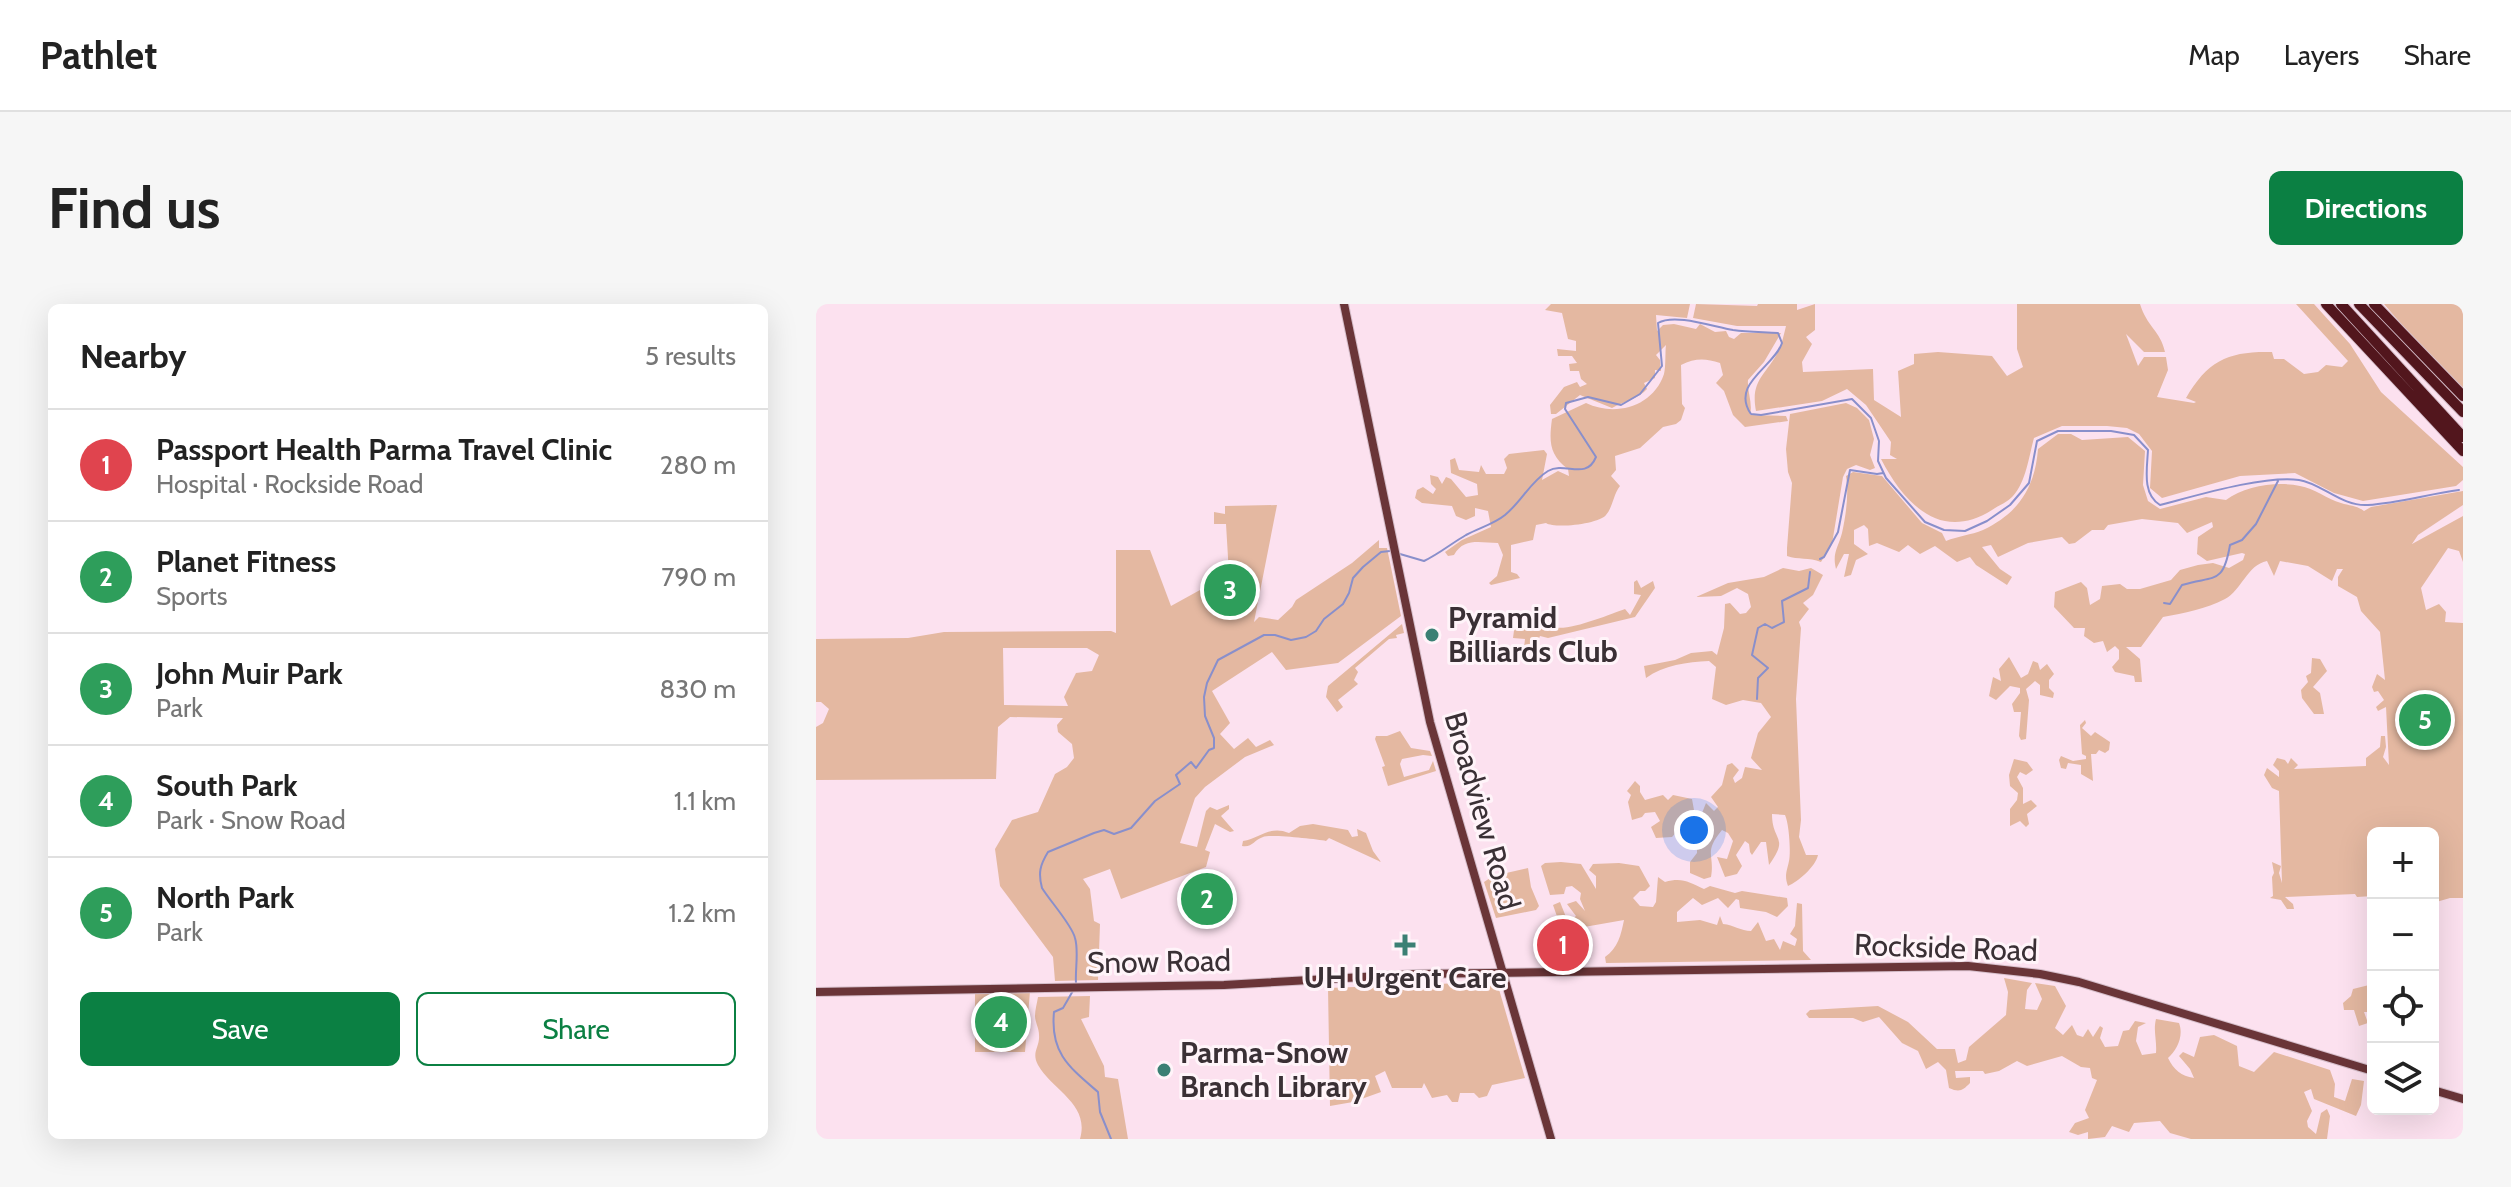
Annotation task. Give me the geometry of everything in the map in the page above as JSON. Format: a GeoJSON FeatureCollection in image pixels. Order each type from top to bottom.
{"type":"FeatureCollection","features":[{"type":"Feature","properties":{"kind":"highway"},"geometry":{"type":"LineString","coordinates":[[2326,304],[2463,451]]}},
{"type":"Feature","properties":{"kind":"highway"},"geometry":{"type":"LineString","coordinates":[[2341,304],[2463,437]]}},
{"type":"Feature","properties":{"kind":"highway"},"geometry":{"type":"LineString","coordinates":[[2359,304],[2463,412]]}},
{"type":"Feature","properties":{"kind":"highway"},"geometry":{"type":"LineString","coordinates":[[2374,304],[2463,396]]}},
{"type":"Feature","properties":{"kind":"highway"},"geometry":{"type":"LineString","coordinates":[[2384,304],[2449,383]]}},
{"type":"Feature","properties":{"kind":"main road","name":"Broadview Road"},"geometry":{"type":"LineString","coordinates":[[1344,304],[1434,735],[1551,1139]]}},
{"type":"Feature","properties":{"kind":"main road","name":"Rockside Road"},"geometry":{"type":"LineString","coordinates":[[1504,974],[1934,966],[2000,968],[2084,983],[2367,1069]]}},
{"type":"Feature","properties":{"kind":"main road","name":"Snow Road"},"geometry":{"type":"LineString","coordinates":[[816,992],[1224,985],[1416,974],[1504,974]]}},
{"type":"Feature","properties":{"kind":"main road"},"geometry":{"type":"LineString","coordinates":[[2439,1092],[2463,1099]]}},
{"type":"Feature","properties":{"kind":"shaded area"},"geometry":{"type":"Polygon","coordinates":[[[1551,304],[1690,304],[1687,318],[1656,315],[1657,331],[1663,325],[1696,329],[1700,324],[1715,332],[1726,331],[1734,339],[1741,333],[1781,333],[1764,362],[1748,380],[1750,415],[1786,416],[1788,421],[1745,427],[1733,415],[1724,391],[1716,383],[1723,375],[1720,363],[1700,360],[1681,365],[1682,404],[1685,408],[1681,420],[1663,427],[1640,448],[1615,456],[1616,470],[1611,476],[1620,486],[1606,515],[1577,525],[1536,525],[1533,540],[1511,545],[1511,572],[1520,578],[1491,585],[1489,583],[1497,576],[1503,555],[1498,543],[1473,542],[1458,549],[1454,555],[1448,556],[1445,552],[1462,540],[1491,527],[1488,511],[1475,508],[1475,516],[1466,520],[1456,516],[1452,506],[1422,503],[1415,498],[1417,490],[1423,487],[1433,494],[1436,489],[1431,484],[1430,475],[1438,477],[1442,484],[1446,477],[1451,479],[1466,497],[1478,495],[1477,484],[1451,473],[1450,460],[1455,458],[1459,470],[1479,472],[1481,465],[1486,474],[1504,474],[1507,468],[1504,459],[1509,454],[1544,450],[1547,454],[1542,480],[1558,471],[1569,476],[1568,469],[1557,458],[1552,447],[1552,419],[1586,403],[1609,409],[1632,406],[1651,394],[1664,374],[1666,345],[1656,355],[1661,371],[1655,370],[1655,378],[1644,383],[1647,389],[1640,395],[1612,408],[1580,395],[1556,414],[1551,414],[1550,405],[1564,387],[1577,382],[1580,387],[1587,384],[1581,379],[1579,371],[1570,371],[1569,364],[1577,363],[1572,356],[1558,356],[1557,349],[1576,351],[1576,341],[1568,339],[1562,313],[1545,310],[1551,304]]]}},
{"type":"Feature","properties":{"kind":"shaded area"},"geometry":{"type":"Polygon","coordinates":[[[1696,304],[1797,304],[1797,310],[1815,304],[1815,330],[1806,337],[1812,344],[1802,362],[1803,372],[1873,369],[1874,400],[1901,417],[1898,371],[1914,364],[1914,354],[1938,352],[1992,356],[2007,376],[2023,367],[2017,349],[2017,304],[2140,304],[2165,352],[2144,352],[2126,334],[2138,366],[2144,357],[2166,357],[2168,370],[2157,397],[2194,403],[2186,398],[2212,366],[2244,353],[2272,352],[2274,359],[2284,359],[2304,374],[2318,372],[2326,365],[2342,367],[2348,361],[2296,304],[2314,304],[2350,344],[2381,392],[2463,467],[2463,480],[2456,486],[2363,501],[2334,493],[2295,473],[2240,476],[2162,498],[2150,488],[2152,451],[2139,434],[2127,428],[2062,426],[2034,438],[2021,484],[2009,500],[1974,519],[1957,522],[1941,520],[1926,514],[1901,491],[1881,459],[1897,459],[1890,455],[1891,442],[1866,405],[1847,389],[1822,401],[1756,411],[1757,385],[1778,352],[1786,326],[1737,326],[1693,318],[1696,304]]]}},
{"type":"Feature","properties":{"kind":"shaded area"},"geometry":{"type":"Polygon","coordinates":[[[2384,304],[2463,304],[2463,396],[2384,304]]]}},
{"type":"Feature","properties":{"kind":"shaded area"},"geometry":{"type":"Polygon","coordinates":[[[1846,403],[1857,408],[1869,420],[1874,439],[1870,455],[1875,468],[1870,470],[1856,465],[1847,469],[1832,544],[1821,562],[1787,556],[1792,483],[1786,449],[1790,414],[1846,403]]]}},
{"type":"Feature","properties":{"kind":"shaded area"},"geometry":{"type":"Polygon","coordinates":[[[2058,434],[2071,434],[2082,440],[2128,437],[2145,451],[2143,485],[2148,501],[2160,509],[2206,497],[2226,500],[2242,491],[2271,485],[2305,487],[2364,511],[2371,507],[2463,491],[2463,505],[2418,535],[2412,544],[2463,516],[2463,562],[2459,551],[2448,548],[2421,588],[2426,610],[2439,604],[2446,612],[2445,622],[2463,623],[2463,898],[2439,901],[2439,827],[2367,827],[2367,896],[2357,897],[2355,894],[2285,897],[2294,909],[2287,909],[2281,900],[2270,898],[2273,896],[2272,862],[2281,866],[2279,873],[2282,883],[2279,791],[2272,788],[2264,775],[2267,768],[2279,777],[2279,771],[2273,765],[2277,758],[2288,764],[2291,758],[2298,765],[2294,769],[2366,766],[2366,758],[2380,747],[2381,736],[2385,736],[2383,757],[2389,765],[2386,707],[2378,711],[2376,707],[2384,700],[2372,687],[2377,674],[2385,680],[2380,632],[2361,611],[2357,597],[2338,586],[2338,577],[2343,569],[2337,569],[2332,581],[2308,566],[2280,561],[2274,576],[2267,561],[2260,563],[2225,599],[2203,608],[2163,617],[2141,647],[2126,647],[2140,659],[2142,682],[2135,682],[2134,676],[2115,672],[2112,667],[2119,659],[2119,650],[2115,646],[2107,652],[2103,641],[2094,643],[2084,636],[2085,628],[2074,628],[2054,607],[2055,592],[2081,582],[2087,588],[2090,605],[2100,599],[2102,586],[2120,584],[2127,589],[2140,589],[2171,580],[2180,570],[2213,563],[2229,568],[2243,560],[2245,554],[2242,553],[2207,561],[2197,554],[2198,537],[2213,527],[2212,522],[2187,533],[2178,523],[2142,519],[2108,525],[2104,530],[2092,530],[2075,543],[2069,544],[2062,537],[2028,543],[1998,557],[1991,545],[1982,547],[2000,569],[2012,577],[2007,585],[1976,565],[1970,557],[1957,562],[1935,546],[1920,554],[1908,545],[1899,552],[1877,543],[1869,546],[1868,529],[1864,525],[1854,530],[1854,544],[1868,554],[1856,560],[1851,575],[1844,577],[1849,554],[1844,554],[1836,569],[1835,555],[1847,504],[1846,476],[1853,472],[1882,476],[1922,523],[1942,533],[1946,541],[1983,530],[2015,507],[2029,487],[2038,449],[2058,434]]]}},
{"type":"Feature","properties":{"kind":"shaded area"},"geometry":{"type":"Polygon","coordinates":[[[1277,505],[1254,622],[1259,617],[1278,620],[1296,600],[1352,563],[1379,540],[1379,548],[1387,548],[1401,616],[1338,663],[1286,670],[1272,652],[1212,691],[1230,723],[1220,734],[1234,749],[1248,738],[1256,747],[1270,740],[1274,745],[1245,757],[1205,787],[1195,798],[1180,843],[1197,847],[1206,811],[1210,807],[1217,810],[1229,805],[1221,816],[1234,831],[1215,824],[1205,850],[1210,852],[1206,867],[1121,899],[1110,869],[1083,879],[1090,889],[1094,921],[1100,924],[1098,980],[1055,981],[1053,957],[1000,886],[995,849],[1012,820],[1038,812],[1055,774],[1074,758],[1072,744],[1058,732],[1057,725],[1063,718],[1010,717],[998,727],[996,779],[816,780],[816,727],[823,723],[829,709],[816,702],[816,639],[908,638],[944,632],[1116,633],[1116,550],[1150,550],[1171,606],[1229,574],[1226,524],[1214,524],[1214,512],[1225,514],[1225,506],[1277,505]],[[1003,648],[1004,705],[1068,706],[1064,697],[1076,673],[1092,671],[1099,655],[1087,648],[1003,648]]]}},
{"type":"Feature","properties":{"kind":"shaded area"},"geometry":{"type":"Polygon","coordinates":[[[1783,568],[1799,571],[1811,568],[1823,575],[1813,595],[1803,603],[1809,609],[1799,622],[1796,699],[1799,837],[1806,855],[1818,855],[1806,873],[1788,886],[1789,831],[1785,815],[1772,814],[1779,844],[1769,865],[1766,842],[1761,842],[1752,855],[1745,841],[1736,855],[1742,866],[1737,874],[1725,877],[1717,857],[1727,859],[1733,841],[1722,830],[1711,849],[1711,877],[1704,879],[1690,873],[1690,862],[1697,853],[1697,836],[1684,824],[1672,837],[1656,838],[1651,827],[1660,821],[1655,812],[1632,820],[1628,802],[1631,795],[1627,791],[1635,781],[1645,800],[1663,795],[1668,800],[1673,795],[1692,799],[1694,810],[1702,813],[1706,803],[1714,811],[1718,807],[1711,797],[1722,785],[1727,765],[1732,763],[1739,770],[1733,778],[1735,783],[1742,778],[1745,767],[1762,770],[1751,758],[1758,733],[1771,717],[1761,703],[1743,700],[1726,705],[1712,699],[1716,667],[1709,661],[1676,665],[1646,678],[1644,666],[1675,660],[1691,653],[1712,651],[1717,655],[1724,628],[1725,604],[1730,603],[1740,614],[1746,613],[1751,607],[1748,594],[1737,588],[1721,596],[1696,597],[1728,583],[1764,577],[1783,568]]]}},
{"type":"Feature","properties":{"kind":"shaded area"},"geometry":{"type":"Polygon","coordinates":[[[1637,580],[1641,588],[1653,581],[1655,588],[1635,617],[1548,638],[1540,636],[1535,647],[1524,648],[1525,639],[1513,638],[1515,623],[1543,618],[1560,628],[1625,609],[1630,615],[1641,595],[1634,594],[1634,582],[1637,580]]]}},
{"type":"Feature","properties":{"kind":"shaded area"},"geometry":{"type":"Polygon","coordinates":[[[1402,624],[1404,633],[1389,639],[1355,668],[1358,672],[1354,680],[1358,684],[1338,700],[1343,707],[1337,712],[1326,697],[1328,686],[1402,624]]]}},
{"type":"Feature","properties":{"kind":"shaded area"},"geometry":{"type":"Polygon","coordinates":[[[2009,657],[2021,678],[2028,674],[2033,661],[2038,663],[2040,670],[2047,664],[2054,674],[2049,680],[2053,698],[2040,695],[2040,685],[2035,681],[2026,689],[2029,700],[2026,739],[2021,740],[2021,712],[2014,712],[2012,704],[2020,688],[2010,686],[1996,700],[1989,696],[1993,677],[2001,681],[1999,669],[2009,657]]]}},
{"type":"Feature","properties":{"kind":"shaded area"},"geometry":{"type":"Polygon","coordinates":[[[2312,658],[2320,659],[2327,671],[2313,687],[2320,693],[2324,714],[2314,714],[2302,698],[2301,690],[2308,682],[2306,676],[2311,673],[2312,658]]]}},
{"type":"Feature","properties":{"kind":"shaded area"},"geometry":{"type":"Polygon","coordinates":[[[2085,720],[2082,728],[2091,736],[2095,732],[2110,742],[2109,750],[2105,753],[2099,750],[2091,754],[2093,781],[2081,774],[2081,765],[2068,763],[2066,769],[2061,768],[2059,760],[2061,756],[2073,761],[2086,759],[2082,754],[2080,725],[2085,720]]]}},
{"type":"Feature","properties":{"kind":"shaded area"},"geometry":{"type":"Polygon","coordinates":[[[1400,731],[1411,748],[1430,751],[1432,756],[1402,759],[1400,764],[1404,777],[1429,770],[1433,761],[1436,771],[1388,786],[1382,767],[1385,766],[1375,739],[1376,736],[1400,731]]]}},
{"type":"Feature","properties":{"kind":"shaded area"},"geometry":{"type":"Polygon","coordinates":[[[2014,759],[2027,762],[2033,770],[2026,775],[2020,772],[2017,777],[2023,788],[2023,804],[2031,800],[2037,806],[2027,814],[2029,824],[2026,827],[2020,821],[2010,826],[2010,809],[2018,793],[2010,786],[2009,775],[2014,759]]]}},
{"type":"Feature","properties":{"kind":"shaded area"},"geometry":{"type":"Polygon","coordinates":[[[1313,824],[1348,830],[1352,837],[1358,836],[1357,829],[1366,833],[1381,862],[1329,838],[1326,841],[1267,836],[1242,846],[1243,841],[1265,833],[1276,830],[1289,833],[1300,826],[1313,824]]]}},
{"type":"Feature","properties":{"kind":"shaded area"},"geometry":{"type":"Polygon","coordinates":[[[1561,862],[1581,864],[1596,889],[1596,876],[1589,870],[1593,864],[1639,866],[1650,886],[1633,898],[1640,906],[1653,907],[1658,877],[1665,882],[1690,882],[1704,889],[1710,886],[1735,893],[1742,891],[1787,898],[1788,906],[1777,917],[1740,908],[1736,899],[1728,908],[1718,898],[1702,905],[1693,898],[1677,912],[1677,922],[1700,920],[1717,925],[1720,916],[1723,924],[1751,931],[1758,922],[1766,941],[1774,939],[1780,950],[1783,941],[1795,946],[1797,939],[1790,934],[1795,926],[1797,903],[1802,904],[1803,951],[1811,960],[1606,963],[1605,957],[1616,945],[1624,920],[1567,930],[1560,925],[1553,905],[1560,902],[1568,922],[1576,916],[1567,904],[1576,901],[1585,911],[1581,893],[1572,886],[1566,887],[1564,894],[1550,895],[1541,866],[1561,862]]]}},
{"type":"Feature","properties":{"kind":"shaded area"},"geometry":{"type":"Polygon","coordinates":[[[1528,868],[1531,887],[1539,906],[1536,910],[1496,918],[1484,882],[1493,876],[1528,868]]]}},
{"type":"Feature","properties":{"kind":"shaded area"},"geometry":{"type":"Polygon","coordinates":[[[2004,978],[2032,983],[2027,990],[2025,1009],[2037,1010],[2042,999],[2035,983],[2055,986],[2066,1006],[2055,1028],[2063,1035],[2072,1025],[2077,1035],[2083,1037],[2088,1029],[2093,1037],[2100,1026],[2103,1028],[2100,1038],[2105,1047],[2118,1046],[2123,1031],[2129,1030],[2135,1021],[2146,1023],[2138,1027],[2136,1041],[2142,1055],[2156,1053],[2156,1019],[2179,1023],[2179,1042],[2168,1058],[2175,1069],[2185,1076],[2194,1078],[2179,1056],[2183,1052],[2194,1057],[2200,1037],[2214,1035],[2237,1046],[2239,1066],[2254,1072],[2274,1052],[2330,1070],[2335,1084],[2334,1097],[2345,1101],[2352,1079],[2364,1081],[2361,1105],[2356,1116],[2314,1099],[2311,1089],[2304,1092],[2312,1111],[2307,1121],[2308,1127],[2316,1134],[2321,1113],[2327,1109],[2330,1116],[2327,1139],[2191,1139],[2170,1133],[2160,1121],[2134,1123],[2129,1132],[2112,1126],[2105,1137],[2088,1139],[2088,1132],[2078,1135],[2069,1132],[2075,1123],[2089,1118],[2085,1110],[2097,1080],[2092,1078],[2090,1068],[2081,1067],[2062,1056],[2027,1066],[2017,1061],[1999,1071],[1985,1074],[1983,1071],[1955,1071],[1956,1078],[1970,1077],[1968,1085],[1956,1090],[1949,1088],[1946,1070],[1938,1062],[1926,1069],[1918,1051],[1902,1043],[1879,1017],[1863,1022],[1853,1018],[1809,1018],[1806,1014],[1810,1010],[1878,1006],[1908,1022],[1937,1049],[1955,1049],[1958,1063],[1966,1060],[1969,1047],[2006,1015],[2008,992],[2004,978]]]}},
{"type":"Feature","properties":{"kind":"shaded area"},"geometry":{"type":"Polygon","coordinates":[[[1490,982],[1498,986],[1525,1078],[1492,1085],[1487,1096],[1479,1098],[1474,1093],[1460,1093],[1458,1102],[1452,1102],[1447,1095],[1432,1098],[1424,1083],[1422,1088],[1392,1088],[1385,1071],[1375,1076],[1381,1092],[1330,1106],[1328,988],[1490,982]]]}},
{"type":"Feature","properties":{"kind":"shaded area"},"geometry":{"type":"Polygon","coordinates":[[[2367,986],[2367,1012],[2364,1012],[2367,1023],[2359,1026],[2354,1010],[2344,1010],[2343,1003],[2351,996],[2353,989],[2367,986]]]}},
{"type":"Feature","properties":{"kind":"shaded area"},"geometry":{"type":"Polygon","coordinates":[[[1030,991],[1025,1052],[975,1052],[975,992],[1030,991]]]}},
{"type":"Feature","properties":{"kind":"shaded area"},"geometry":{"type":"Polygon","coordinates":[[[1090,996],[1089,1017],[1081,1019],[1104,1066],[1105,1077],[1118,1079],[1128,1139],[1080,1139],[1082,1127],[1075,1107],[1036,1060],[1038,997],[1090,996]]]}},
{"type":"Feature","properties":{"kind":"waterway"},"geometry":{"type":"LineString","coordinates":[[1400,554],[1424,561],[1501,518],[1548,471],[1581,469],[1592,464],[1596,457],[1565,409],[1566,403],[1588,397],[1621,405],[1640,394],[1662,366],[1658,323],[1674,319],[1733,330],[1778,333],[1782,343],[1778,352],[1749,385],[1746,403],[1751,414],[1761,415],[1852,399],[1871,418],[1879,441],[1878,461],[1886,478],[1925,522],[1944,530],[1965,531],[2010,505],[2029,483],[2037,441],[2058,431],[2111,431],[2134,435],[2148,450],[2148,488],[2160,505],[2230,487],[2284,479],[2307,482],[2358,505],[2459,490]]}},
{"type":"Feature","properties":{"kind":"waterway"},"geometry":{"type":"LineString","coordinates":[[1820,559],[1838,532],[1850,470],[1883,473]]}},
{"type":"Feature","properties":{"kind":"waterway"},"geometry":{"type":"LineString","coordinates":[[2164,603],[2170,604],[2182,585],[2209,579],[2220,573],[2230,545],[2242,540],[2256,524],[2278,481]]}},
{"type":"Feature","properties":{"kind":"waterway"},"geometry":{"type":"LineString","coordinates":[[1076,983],[1075,938],[1042,888],[1040,869],[1048,852],[1104,830],[1114,834],[1131,828],[1155,801],[1180,784],[1176,775],[1191,762],[1196,768],[1214,748],[1214,738],[1205,716],[1204,697],[1218,660],[1264,635],[1291,640],[1316,631],[1324,619],[1343,604],[1353,578],[1363,567],[1381,552],[1390,551]]}},
{"type":"Feature","properties":{"kind":"waterway"},"geometry":{"type":"LineString","coordinates":[[1757,699],[1758,678],[1768,668],[1752,655],[1758,628],[1765,624],[1772,628],[1784,622],[1782,601],[1808,588],[1810,572]]}},
{"type":"Feature","properties":{"kind":"waterway"},"geometry":{"type":"LineString","coordinates":[[1074,989],[1063,1008],[1054,1012],[1055,1038],[1070,1067],[1098,1092],[1100,1112],[1111,1139]]}},
{"type":"Feature","properties":{"kind":"place","name":"John Muir Park"},"geometry":{"type":"Point","coordinates":[1230,590]}},
{"type":"Feature","properties":{"kind":"place","name":"Pyramid Billiards Club"},"geometry":{"type":"Point","coordinates":[1432,635]}},
{"type":"Feature","properties":{"kind":"place","name":"North Park"},"geometry":{"type":"Point","coordinates":[2425,720]}},
{"type":"Feature","properties":{"kind":"place","name":"Planet Fitness"},"geometry":{"type":"Point","coordinates":[1207,899]}},
{"type":"Feature","properties":{"kind":"place","name":"UH Urgent Care"},"geometry":{"type":"Point","coordinates":[1405,945]}},
{"type":"Feature","properties":{"kind":"place","name":"Passport Health Parma Travel Clinic"},"geometry":{"type":"Point","coordinates":[1563,945]}},
{"type":"Feature","properties":{"kind":"place","name":"South Park"},"geometry":{"type":"Point","coordinates":[1001,1022]}},
{"type":"Feature","properties":{"kind":"place","name":"Parma-Snow Branch Library"},"geometry":{"type":"Point","coordinates":[1164,1070]}}]}
